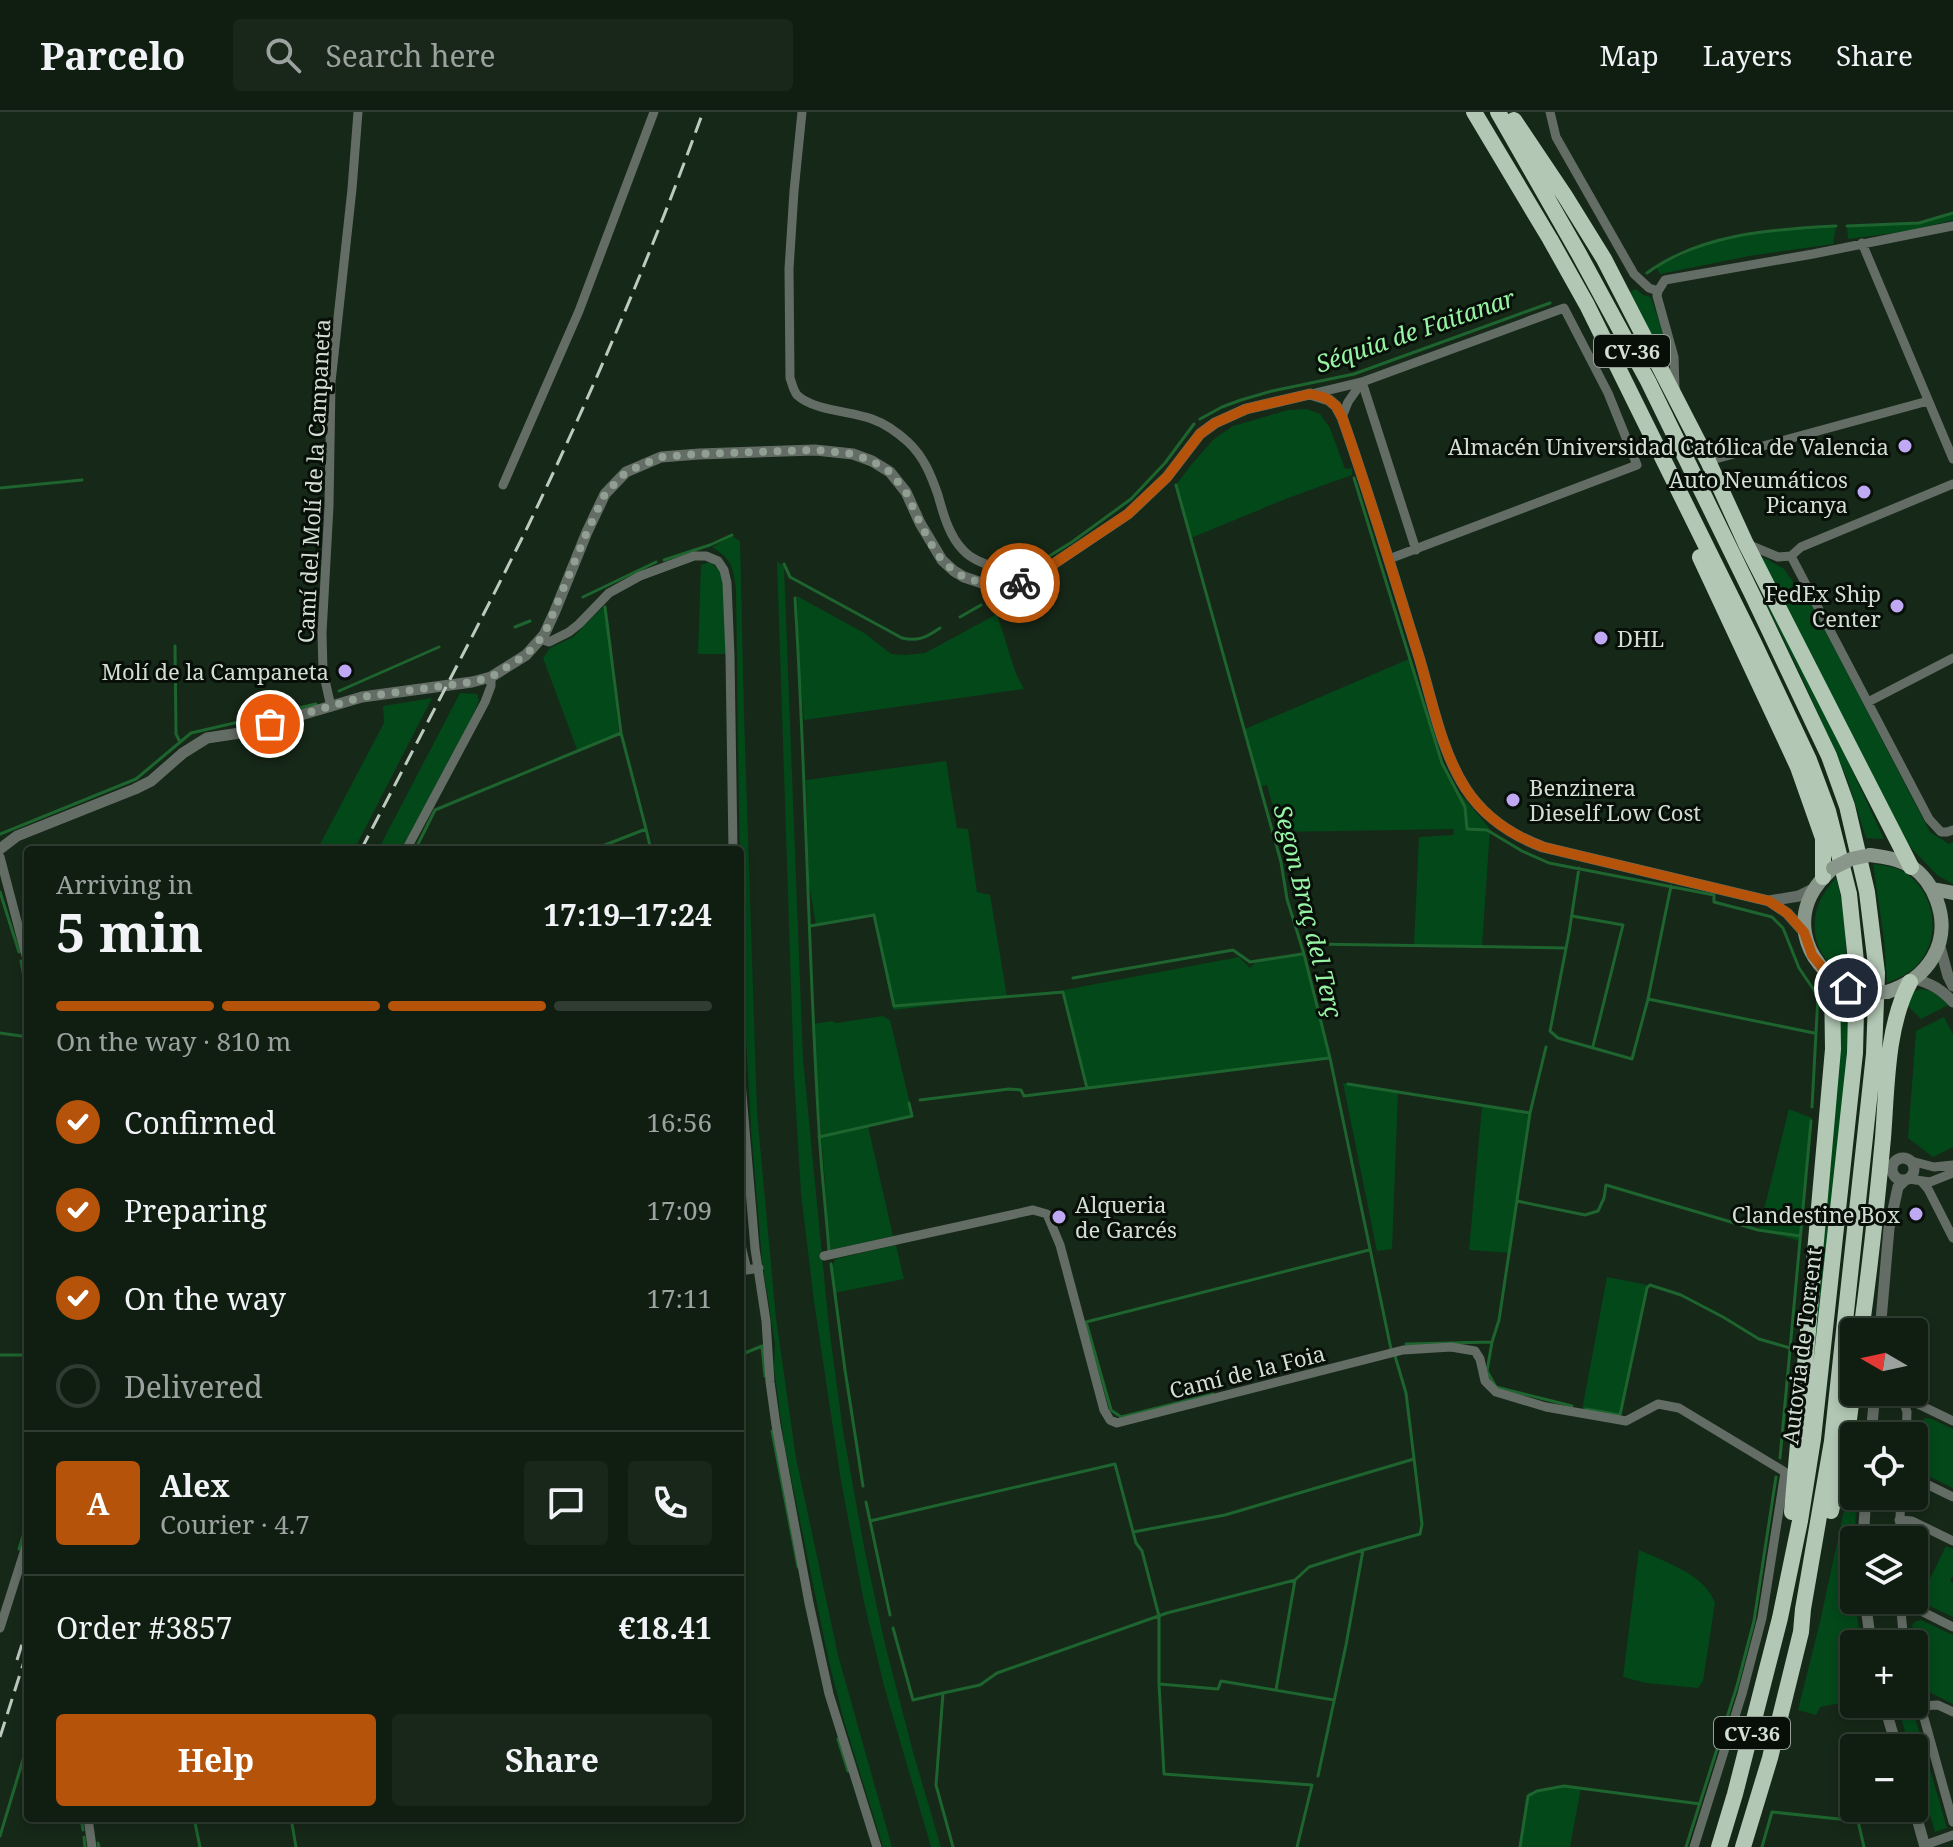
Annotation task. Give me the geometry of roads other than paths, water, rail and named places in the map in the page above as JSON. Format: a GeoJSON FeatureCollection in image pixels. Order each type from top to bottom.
{"type":"FeatureCollection","features":[{"type":"Feature","properties":{"kind":"highway","name":"Autovia de Torrent"},"geometry":{"type":"LineString","coordinates":[[1474,112],[1587,305],[1753,641],[1809,760],[1828,811],[1849,894],[1857,971],[1855,1053],[1813,1439],[1780,1618],[1719,1847]]}},
{"type":"Feature","properties":{"kind":"highway","name":"Autovia de Torrent"},"geometry":{"type":"LineString","coordinates":[[1498,112],[1648,381],[1760,609],[1829,756],[1847,806],[1867,892],[1877,973],[1874,1054],[1832,1441],[1801,1632],[1770,1758],[1743,1847]]}},
{"type":"Feature","properties":{"kind":"highway"},"geometry":{"type":"LineString","coordinates":[[1508,112],[1604,259],[1911,867]]}},
{"type":"Feature","properties":{"kind":"highway"},"geometry":{"type":"LineString","coordinates":[[1636,404],[1714,590],[1798,767],[1823,838],[1823,878]]}},
{"type":"Feature","properties":{"kind":"highway"},"geometry":{"type":"LineString","coordinates":[[1780,1618],[1833,1049],[1832,979]]}},
{"type":"Feature","properties":{"kind":"highway"},"geometry":{"type":"LineString","coordinates":[[1863,1318],[1890,1058],[1902,997],[1913,981]]}},
{"type":"Feature","properties":{"kind":"highway"},"geometry":{"type":"LineString","coordinates":[[1801,1632],[1811,1609],[1851,1406]]}},
{"type":"Feature","properties":{"kind":"main road"},"geometry":{"type":"LineString","coordinates":[[1940,940],[1941,913],[1933,889],[1911,867],[1890,857],[1870,855],[1851,859],[1823,878],[1805,913],[1804,932],[1812,955],[1832,979],[1848,988],[1867,993],[1887,992],[1913,981],[1930,963],[1940,940],[1953,924]]}},
{"type":"Feature","properties":{"kind":"main road"},"geometry":{"type":"LineString","coordinates":[[1933,889],[1953,893]]}},
{"type":"Feature","properties":{"kind":"street","name":"Camí del Molí de la Campaneta"},"geometry":{"type":"LineString","coordinates":[[331,707],[323,671],[322,633],[329,506],[331,382],[358,112]]}},
{"type":"Feature","properties":{"kind":"street"},"geometry":{"type":"LineString","coordinates":[[503,485],[579,311],[654,112]]}},
{"type":"Feature","properties":{"kind":"street"},"geometry":{"type":"LineString","coordinates":[[802,112],[789,269],[792,386],[797,395],[809,402],[870,418],[899,434],[927,467],[954,538],[963,550],[981,562],[1037,575]]}},
{"type":"Feature","properties":{"kind":"street"},"geometry":{"type":"LineString","coordinates":[[1550,112],[1556,137],[1634,274],[1649,288],[1658,291]]}},
{"type":"Feature","properties":{"kind":"street"},"geometry":{"type":"LineString","coordinates":[[1675,398],[1674,357],[1657,296],[1665,280],[1953,226]]}},
{"type":"Feature","properties":{"kind":"street"},"geometry":{"type":"LineString","coordinates":[[1862,243],[1953,459]]}},
{"type":"Feature","properties":{"kind":"street"},"geometry":{"type":"LineString","coordinates":[[0,849],[17,836],[151,781],[183,753],[207,738],[240,733],[362,697],[491,677],[526,655],[540,639],[605,494],[626,472],[661,457],[815,450],[853,454],[872,461],[890,472],[906,492],[942,560],[964,577],[988,585],[1004,586],[1037,575],[1128,514],[1167,477],[1200,434],[1215,423],[1246,409],[1362,382],[1564,308],[1608,393],[1637,465],[1389,559]]}},
{"type":"Feature","properties":{"kind":"street"},"geometry":{"type":"LineString","coordinates":[[1342,417],[1362,382]]}},
{"type":"Feature","properties":{"kind":"street"},"geometry":{"type":"LineString","coordinates":[[1362,382],[1416,550]]}},
{"type":"Feature","properties":{"kind":"street"},"geometry":{"type":"LineString","coordinates":[[1310,394],[1329,400],[1342,417],[1447,749],[1466,789],[1489,816],[1513,834],[1543,847],[1769,901],[1787,913],[1804,932]]}},
{"type":"Feature","properties":{"kind":"street"},"geometry":{"type":"LineString","coordinates":[[1708,461],[1928,401]]}},
{"type":"Feature","properties":{"kind":"street"},"geometry":{"type":"LineString","coordinates":[[1746,544],[1778,557],[1791,556],[1801,547],[1953,484]]}},
{"type":"Feature","properties":{"kind":"street"},"geometry":{"type":"LineString","coordinates":[[540,639],[549,642],[569,632],[609,593],[640,576],[694,556],[706,556],[718,561],[727,583],[733,846]]}},
{"type":"Feature","properties":{"kind":"street"},"geometry":{"type":"LineString","coordinates":[[1791,556],[1929,819],[1941,832],[1953,830]]}},
{"type":"Feature","properties":{"kind":"street"},"geometry":{"type":"LineString","coordinates":[[1868,702],[1953,658]]}},
{"type":"Feature","properties":{"kind":"street"},"geometry":{"type":"LineString","coordinates":[[408,846],[485,702],[491,677]]}},
{"type":"Feature","properties":{"kind":"street"},"geometry":{"type":"LineString","coordinates":[[0,857],[24,948]]}},
{"type":"Feature","properties":{"kind":"street"},"geometry":{"type":"LineString","coordinates":[[1769,901],[1799,896],[1823,878]]}},
{"type":"Feature","properties":{"kind":"street"},"geometry":{"type":"LineString","coordinates":[[1940,940],[1953,986]]}},
{"type":"Feature","properties":{"kind":"street"},"geometry":{"type":"LineString","coordinates":[[1913,981],[1931,983],[1953,1002]]}},
{"type":"Feature","properties":{"kind":"street"},"geometry":{"type":"LineString","coordinates":[[744,1118],[755,1249],[776,1425],[829,1694],[877,1847]]}},
{"type":"Feature","properties":{"kind":"street"},"geometry":{"type":"LineString","coordinates":[[1881,1318],[1895,1194],[1900,1183],[1915,1170],[1908,1159],[1887,1147],[1883,1137]]}},
{"type":"Feature","properties":{"kind":"street"},"geometry":{"type":"LineString","coordinates":[[1889,1228],[1888,1198],[1892,1168],[1898,1158],[1934,1167],[1953,1165]]}},
{"type":"Feature","properties":{"kind":"street"},"geometry":{"type":"LineString","coordinates":[[1892,1168],[1895,1177],[1922,1182],[1936,1181],[1953,1173]]}},
{"type":"Feature","properties":{"kind":"street"},"geometry":{"type":"LineString","coordinates":[[1922,1182],[1953,1238]]}},
{"type":"Feature","properties":{"kind":"street","name":"Camí de la Foia"},"geometry":{"type":"LineString","coordinates":[[824,1256],[1033,1210],[1047,1214],[1060,1245],[1104,1410],[1110,1420],[1117,1423],[1403,1350],[1451,1347],[1475,1351],[1485,1381],[1496,1392],[1546,1407],[1626,1421],[1658,1404],[1679,1408],[1785,1472],[1762,1618],[1742,1694],[1694,1847]]}},
{"type":"Feature","properties":{"kind":"street"},"geometry":{"type":"LineString","coordinates":[[744,1258],[747,1270],[759,1268]]}},
{"type":"Feature","properties":{"kind":"street"},"geometry":{"type":"LineString","coordinates":[[1903,1406],[1908,1420]]}},
{"type":"Feature","properties":{"kind":"street"},"geometry":{"type":"LineString","coordinates":[[1923,1406],[1953,1421]]}},
{"type":"Feature","properties":{"kind":"street"},"geometry":{"type":"LineString","coordinates":[[1908,1420],[1914,1412],[1929,1409]]}},
{"type":"Feature","properties":{"kind":"street"},"geometry":{"type":"LineString","coordinates":[[1928,1485],[1953,1497]]}},
{"type":"Feature","properties":{"kind":"street"},"geometry":{"type":"LineString","coordinates":[[1899,1526],[1900,1510]]}},
{"type":"Feature","properties":{"kind":"street"},"geometry":{"type":"LineString","coordinates":[[1899,1520],[1912,1521],[1953,1541]]}},
{"type":"Feature","properties":{"kind":"street"},"geometry":{"type":"LineString","coordinates":[[0,1628],[24,1553]]}},
{"type":"Feature","properties":{"kind":"street"},"geometry":{"type":"LineString","coordinates":[[1927,1614],[1953,1627]]}},
{"type":"Feature","properties":{"kind":"street"},"geometry":{"type":"LineString","coordinates":[[1928,1706],[1938,1705],[1953,1712]]}},
{"type":"Feature","properties":{"kind":"street"},"geometry":{"type":"LineString","coordinates":[[1924,1718],[1950,1801],[1953,1822]]}},
{"type":"Feature","properties":{"kind":"street"},"geometry":{"type":"LineString","coordinates":[[89,1822],[92,1847]]}},
{"type":"Feature","properties":{"kind":"street"},"geometry":{"type":"LineString","coordinates":[[1918,1822],[1925,1846],[1953,1835]]}},
{"type":"Feature","properties":{"kind":"waterway","name":"Séquia de Faitanar"},"geometry":{"type":"LineString","coordinates":[[1847,226],[1919,223],[1953,213]]}},
{"type":"Feature","properties":{"kind":"waterway","name":"Séquia de Faitanar"},"geometry":{"type":"LineString","coordinates":[[1647,273],[1690,250],[1737,236],[1836,226]]}},
{"type":"Feature","properties":{"kind":"waterway","name":"Séquia de Faitanar"},"geometry":{"type":"LineString","coordinates":[[1200,419],[1241,400],[1354,374],[1550,303]]}},
{"type":"Feature","properties":{"kind":"waterway","name":"Séquia de Faitanar"},"geometry":{"type":"LineString","coordinates":[[1043,560],[1131,499],[1165,463],[1194,424]]}},
{"type":"Feature","properties":{"kind":"waterway"},"geometry":{"type":"LineString","coordinates":[[1354,478],[1442,763],[1465,807],[1467,829],[1487,830],[1549,863],[1714,895],[1714,902],[1772,917],[1783,928],[1799,968],[1818,996],[1812,1107]]}},
{"type":"Feature","properties":{"kind":"waterway"},"geometry":{"type":"LineString","coordinates":[[0,488],[82,480]]}},
{"type":"Feature","properties":{"kind":"waterway","name":"Segon Braç del Terç"},"geometry":{"type":"LineString","coordinates":[[1176,485],[1281,862],[1287,899],[1330,1058],[1391,1349]]}},
{"type":"Feature","properties":{"kind":"waterway","name":"Séquia de Faitanar"},"geometry":{"type":"LineString","coordinates":[[664,560],[732,535]]}},
{"type":"Feature","properties":{"kind":"waterway","name":"Séquia de Faitanar"},"geometry":{"type":"LineString","coordinates":[[583,597],[656,562]]}},
{"type":"Feature","properties":{"kind":"waterway","name":"Séquia de Faitanar"},"geometry":{"type":"LineString","coordinates":[[784,564],[790,577],[902,638],[922,638],[940,628]]}},
{"type":"Feature","properties":{"kind":"waterway"},"geometry":{"type":"LineString","coordinates":[[795,598],[815,1063],[829,1251]]}},
{"type":"Feature","properties":{"kind":"waterway","name":"Séquia de Faitanar"},"geometry":{"type":"LineString","coordinates":[[960,617],[981,605]]}},
{"type":"Feature","properties":{"kind":"waterway"},"geometry":{"type":"LineString","coordinates":[[417,846],[435,810],[621,733],[605,607]]}},
{"type":"Feature","properties":{"kind":"waterway","name":"Séquia de Faitanar"},"geometry":{"type":"LineString","coordinates":[[515,627],[530,621]]}},
{"type":"Feature","properties":{"kind":"waterway"},"geometry":{"type":"LineString","coordinates":[[175,646],[176,734],[180,742]]}},
{"type":"Feature","properties":{"kind":"waterway","name":"Séquia de Faitanar"},"geometry":{"type":"LineString","coordinates":[[339,691],[439,647]]}},
{"type":"Feature","properties":{"kind":"waterway","name":"Séquia de Faitanar"},"geometry":{"type":"LineString","coordinates":[[0,834],[136,779],[191,733],[316,704]]}},
{"type":"Feature","properties":{"kind":"waterway"},"geometry":{"type":"LineString","coordinates":[[602,846],[646,829],[621,733]]}},
{"type":"Feature","properties":{"kind":"waterway"},"geometry":{"type":"LineString","coordinates":[[646,829],[650,846]]}},
{"type":"Feature","properties":{"kind":"waterway"},"geometry":{"type":"LineString","coordinates":[[1579,868],[1550,1031],[1558,1038],[1632,1059],[1648,999],[1814,1033]]}},
{"type":"Feature","properties":{"kind":"waterway"},"geometry":{"type":"LineString","coordinates":[[1648,999],[1671,886]]}},
{"type":"Feature","properties":{"kind":"waterway"},"geometry":{"type":"LineString","coordinates":[[0,892],[19,952]]}},
{"type":"Feature","properties":{"kind":"waterway"},"geometry":{"type":"LineString","coordinates":[[810,926],[874,915],[894,1006],[1063,992],[1087,1088]]}},
{"type":"Feature","properties":{"kind":"waterway"},"geometry":{"type":"LineString","coordinates":[[1572,916],[1623,925],[1593,1046]]}},
{"type":"Feature","properties":{"kind":"waterway"},"geometry":{"type":"LineString","coordinates":[[1312,944],[1566,948]]}},
{"type":"Feature","properties":{"kind":"waterway"},"geometry":{"type":"LineString","coordinates":[[1073,978],[1233,950],[1250,962],[1302,954]]}},
{"type":"Feature","properties":{"kind":"waterway"},"geometry":{"type":"LineString","coordinates":[[21,961],[24,977]]}},
{"type":"Feature","properties":{"kind":"waterway"},"geometry":{"type":"LineString","coordinates":[[0,1033],[24,1036]]}},
{"type":"Feature","properties":{"kind":"waterway"},"geometry":{"type":"LineString","coordinates":[[1406,1344],[1492,1342],[1499,1320],[1530,1113],[1546,1047]]}},
{"type":"Feature","properties":{"kind":"waterway"},"geometry":{"type":"LineString","coordinates":[[920,1100],[1009,1089],[1021,1090],[1024,1096],[1329,1058]]}},
{"type":"Feature","properties":{"kind":"waterway"},"geometry":{"type":"LineString","coordinates":[[1348,1084],[1530,1113]]}},
{"type":"Feature","properties":{"kind":"waterway"},"geometry":{"type":"LineString","coordinates":[[819,1137],[912,1116],[909,1103]]}},
{"type":"Feature","properties":{"kind":"waterway"},"geometry":{"type":"LineString","coordinates":[[1780,1458],[1811,1121]]}},
{"type":"Feature","properties":{"kind":"waterway"},"geometry":{"type":"LineString","coordinates":[[1517,1201],[1585,1215],[1598,1211],[1606,1185],[1758,1230],[1800,1236]]}},
{"type":"Feature","properties":{"kind":"waterway"},"geometry":{"type":"LineString","coordinates":[[1213,1394],[1121,1417],[1111,1410],[1086,1322],[1369,1250]]}},
{"type":"Feature","properties":{"kind":"waterway"},"geometry":{"type":"LineString","coordinates":[[831,1264],[863,1486]]}},
{"type":"Feature","properties":{"kind":"waterway"},"geometry":{"type":"LineString","coordinates":[[1586,1409],[1620,1415],[1650,1285],[1681,1295],[1759,1339],[1790,1348]]}},
{"type":"Feature","properties":{"kind":"waterway"},"geometry":{"type":"LineString","coordinates":[[1492,1342],[1487,1371],[1496,1387],[1572,1406]]}},
{"type":"Feature","properties":{"kind":"waterway"},"geometry":{"type":"LineString","coordinates":[[744,1353],[762,1346],[765,1376]]}},
{"type":"Feature","properties":{"kind":"waterway"},"geometry":{"type":"LineString","coordinates":[[0,1355],[24,1355]]}},
{"type":"Feature","properties":{"kind":"waterway","name":"Segon Braç del Terç"},"geometry":{"type":"LineString","coordinates":[[1318,1776],[1363,1550],[1420,1534],[1422,1524],[1406,1393],[1395,1356]]}},
{"type":"Feature","properties":{"kind":"waterway"},"geometry":{"type":"LineString","coordinates":[[772,1431],[798,1567]]}},
{"type":"Feature","properties":{"kind":"waterway"},"geometry":{"type":"LineString","coordinates":[[1133,1532],[1225,1515],[1414,1459]]}},
{"type":"Feature","properties":{"kind":"waterway"},"geometry":{"type":"LineString","coordinates":[[870,1521],[1115,1464],[1159,1616],[1164,1774],[1312,1785],[1297,1847]]}},
{"type":"Feature","properties":{"kind":"waterway"},"geometry":{"type":"LineString","coordinates":[[1686,1847],[1737,1686],[1754,1621],[1776,1477]]}},
{"type":"Feature","properties":{"kind":"waterway"},"geometry":{"type":"LineString","coordinates":[[866,1502],[890,1615]]}},
{"type":"Feature","properties":{"kind":"waterway"},"geometry":{"type":"LineString","coordinates":[[19,1549],[24,1533]]}},
{"type":"Feature","properties":{"kind":"waterway"},"geometry":{"type":"LineString","coordinates":[[943,1693],[980,1685],[997,1673],[1167,1613],[1295,1580],[1309,1567],[1363,1550]]}},
{"type":"Feature","properties":{"kind":"waterway"},"geometry":{"type":"LineString","coordinates":[[1276,1690],[1295,1580]]}},
{"type":"Feature","properties":{"kind":"waterway"},"geometry":{"type":"LineString","coordinates":[[893,1628],[913,1700],[943,1693],[936,1785],[953,1847]]}},
{"type":"Feature","properties":{"kind":"waterway"},"geometry":{"type":"LineString","coordinates":[[1159,1684],[1218,1689],[1221,1681],[1334,1700]]}},
{"type":"Feature","properties":{"kind":"waterway"},"geometry":{"type":"LineString","coordinates":[[838,1739],[848,1771]]}},
{"type":"Feature","properties":{"kind":"waterway"},"geometry":{"type":"LineString","coordinates":[[0,1836],[24,1756]]}},
{"type":"Feature","properties":{"kind":"waterway"},"geometry":{"type":"LineString","coordinates":[[1520,1847],[1528,1796],[1537,1791],[1564,1786],[1700,1804]]}},
{"type":"Feature","properties":{"kind":"waterway"},"geometry":{"type":"LineString","coordinates":[[1762,1847],[1772,1812],[1858,1821],[1864,1847]]}},
{"type":"Feature","properties":{"kind":"waterway"},"geometry":{"type":"LineString","coordinates":[[82,1822],[83,1830]]}},
{"type":"Feature","properties":{"kind":"waterway"},"geometry":{"type":"LineString","coordinates":[[195,1822],[200,1847]]}},
{"type":"Feature","properties":{"kind":"waterway"},"geometry":{"type":"LineString","coordinates":[[292,1822],[296,1847]]}},
{"type":"Feature","properties":{"kind":"waterway"},"geometry":{"type":"LineString","coordinates":[[84,1837],[85,1847]]}},
{"type":"Feature","properties":{"kind":"waterway"},"geometry":{"type":"LineString","coordinates":[[98,1843],[99,1847]]}},
{"type":"Feature","properties":{"kind":"railway"},"geometry":{"type":"LineString","coordinates":[[363,846],[552,475],[642,269],[703,112]]}},
{"type":"Feature","properties":{"kind":"railway"},"geometry":{"type":"LineString","coordinates":[[17,1660],[24,1638]]}},
{"type":"Feature","properties":{"kind":"railway"},"geometry":{"type":"LineString","coordinates":[[0,1737],[24,1662]]}},
{"type":"Feature","properties":{"kind":"place","name":"Almacén Universidad Católica de Valencia"},"geometry":{"type":"Point","coordinates":[1905,446]}},
{"type":"Feature","properties":{"kind":"place","name":"Auto Neumáticos Picanya"},"geometry":{"type":"Point","coordinates":[1864,492]}},
{"type":"Feature","properties":{"kind":"place","name":"FedEx Ship Center"},"geometry":{"type":"Point","coordinates":[1897,606]}},
{"type":"Feature","properties":{"kind":"place","name":"DHL"},"geometry":{"type":"Point","coordinates":[1601,638]}},
{"type":"Feature","properties":{"kind":"place","name":"Molí de la Campaneta"},"geometry":{"type":"Point","coordinates":[345,671]}},
{"type":"Feature","properties":{"kind":"place","name":"Benzinera Dieself Low Cost"},"geometry":{"type":"Point","coordinates":[1513,800]}},
{"type":"Feature","properties":{"kind":"place","name":"Clandestine Box"},"geometry":{"type":"Point","coordinates":[1916,1214]}},
{"type":"Feature","properties":{"kind":"place","name":"Alqueria de Garcés"},"geometry":{"type":"Point","coordinates":[1059,1217]}}]}
